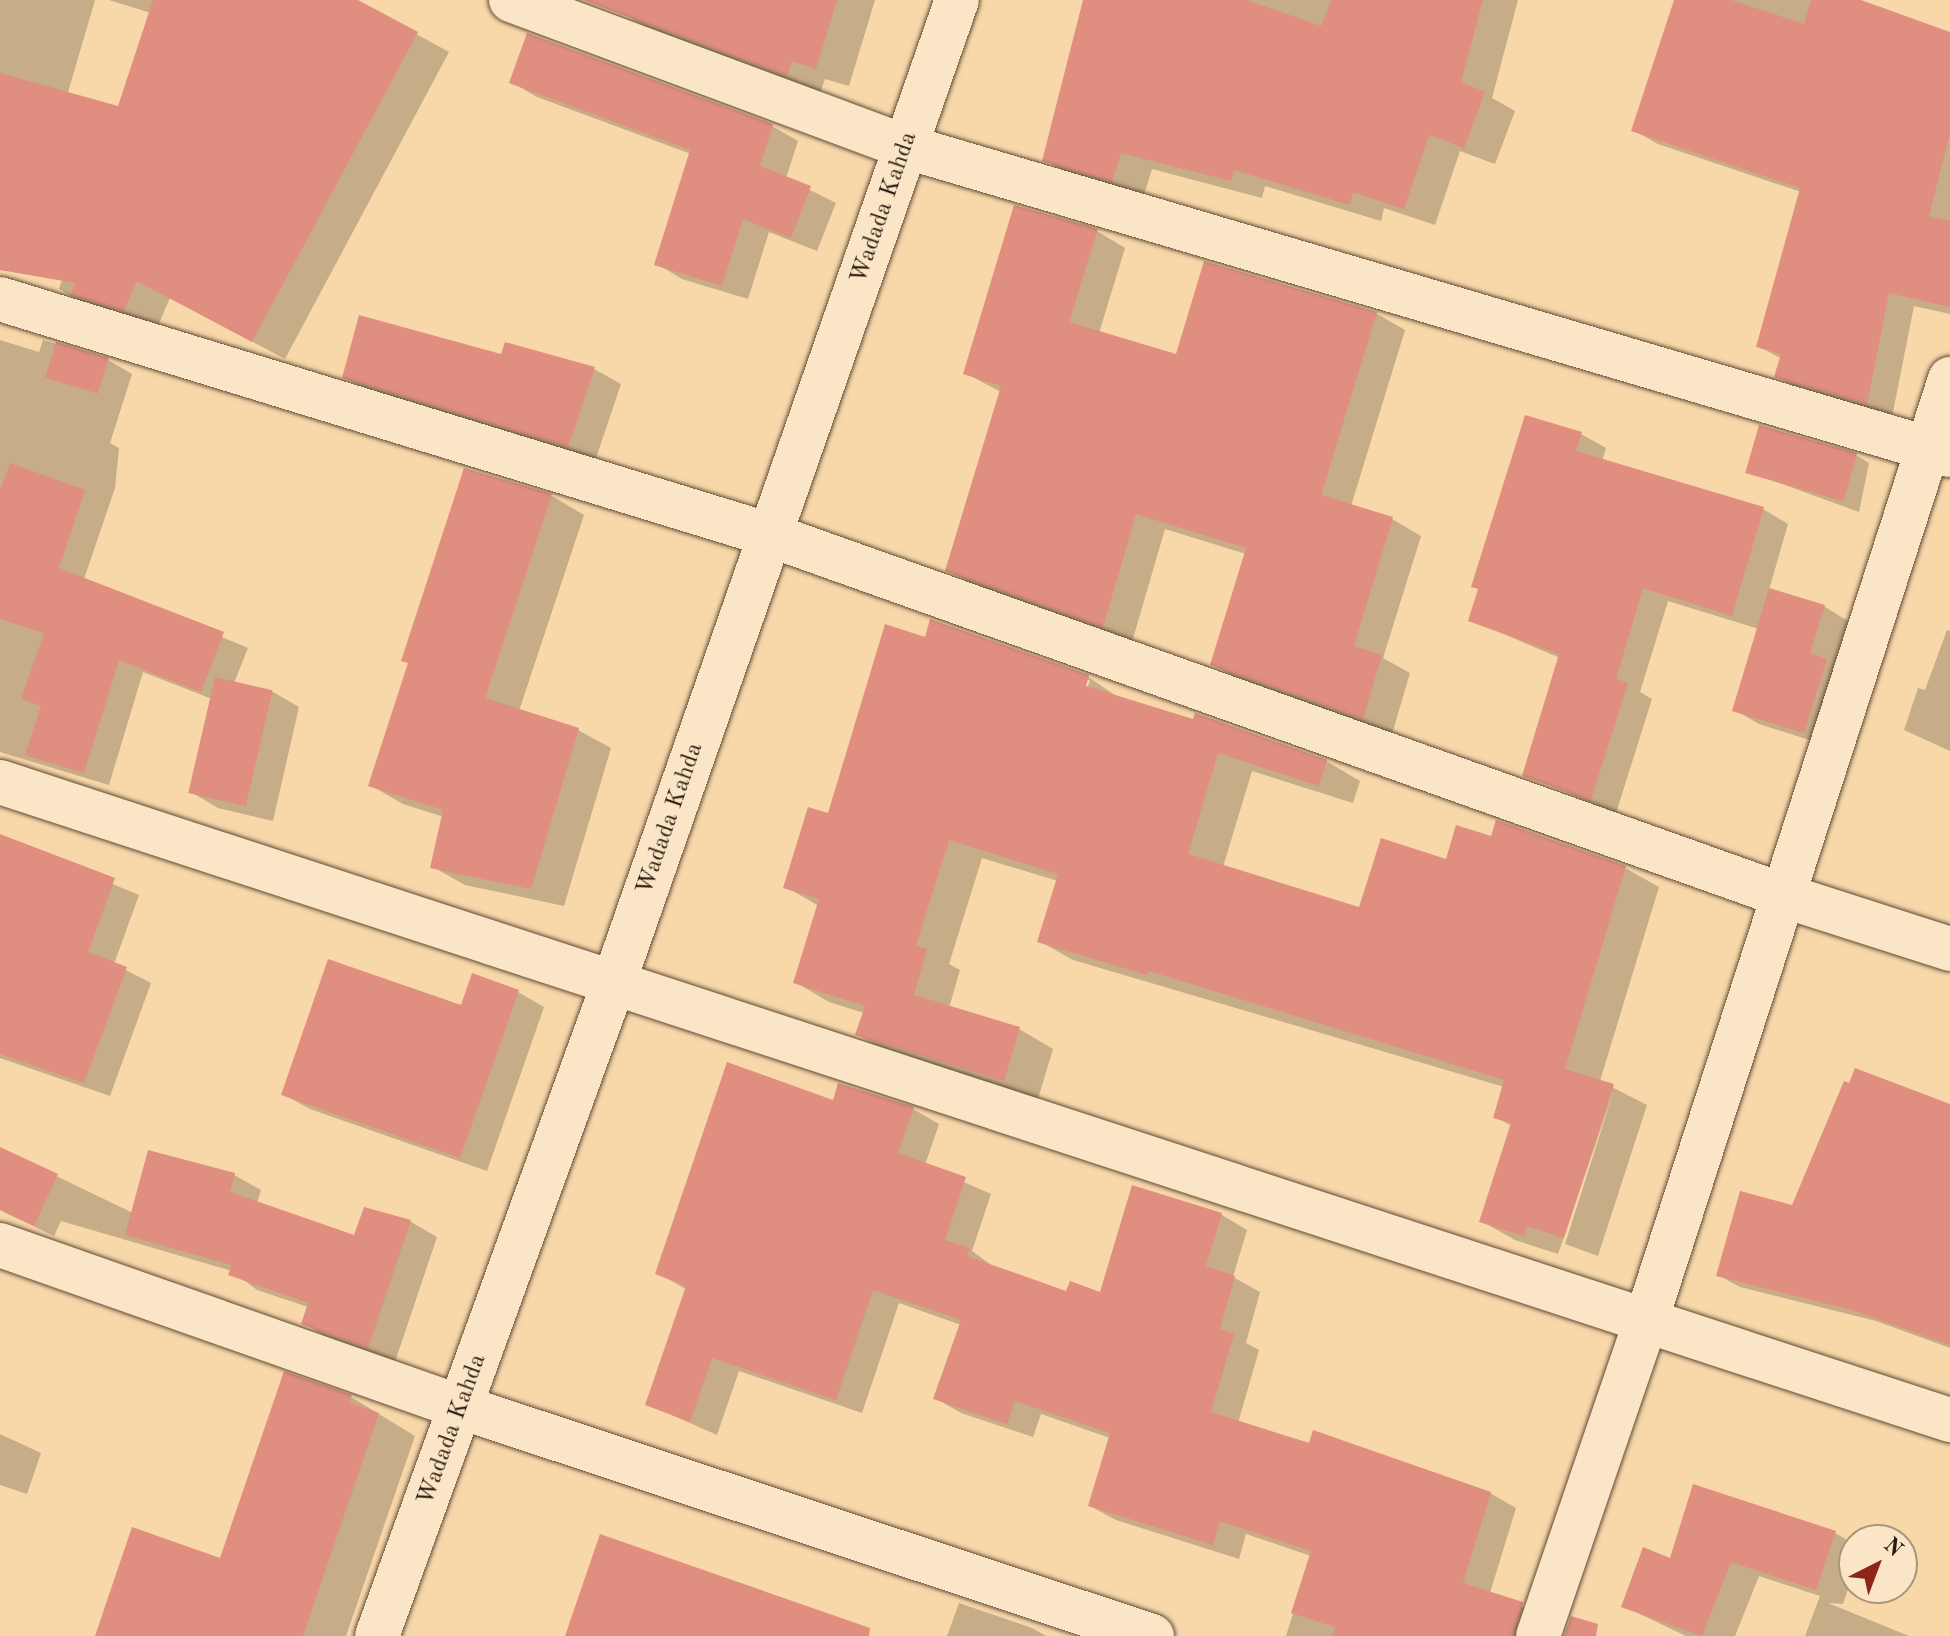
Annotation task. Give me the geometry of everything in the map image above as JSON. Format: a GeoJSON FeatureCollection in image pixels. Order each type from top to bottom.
{"type":"FeatureCollection","features":[{"type":"Feature","properties":{"kind":"street"},"geometry":{"type":"LineString","coordinates":[[511,0],[907,147],[1938,452]]}},
{"type":"Feature","properties":{"kind":"street","name":"Wadada Kahda"},"geometry":{"type":"LineString","coordinates":[[377,1636],[614,982],[957,0]]}},
{"type":"Feature","properties":{"kind":"street"},"geometry":{"type":"LineString","coordinates":[[0,299],[770,535],[1785,896],[1950,949]]}},
{"type":"Feature","properties":{"kind":"street"},"geometry":{"type":"LineString","coordinates":[[1538,1636],[1646,1321],[1785,896],[1938,452],[1950,379]]}},
{"type":"Feature","properties":{"kind":"street"},"geometry":{"type":"LineString","coordinates":[[0,782],[1950,1420]]}},
{"type":"Feature","properties":{"kind":"street"},"geometry":{"type":"LineString","coordinates":[[0,1245],[461,1407],[1152,1636]]}},
{"type":"Feature","properties":{"kind":"building"},"geometry":{"type":"Polygon","coordinates":[[[153,0],[358,0],[418,32],[252,342],[137,281],[124,311],[71,295],[75,283],[0,270],[0,73],[118,106],[153,0]]]}},
{"type":"Feature","properties":{"kind":"building"},"geometry":{"type":"Polygon","coordinates":[[[583,0],[837,0],[816,69],[792,61],[787,76],[583,0]]]}},
{"type":"Feature","properties":{"kind":"building"},"geometry":{"type":"Polygon","coordinates":[[[1083,0],[1246,0],[1321,26],[1331,0],[1483,0],[1461,82],[1485,92],[1464,148],[1429,135],[1404,209],[1353,192],[1350,205],[1234,170],[1231,181],[1121,153],[1112,182],[1042,161],[1083,0]]]}},
{"type":"Feature","properties":{"kind":"building"},"geometry":{"type":"Polygon","coordinates":[[[1674,0],[1731,0],[1804,24],[1811,0],[1861,0],[1950,32],[1950,133],[1929,216],[1950,221],[1950,307],[1889,293],[1867,404],[1774,377],[1781,354],[1756,347],[1800,188],[1631,131],[1674,0]]]}},
{"type":"Feature","properties":{"kind":"building"},"geometry":{"type":"Polygon","coordinates":[[[527,33],[773,124],[760,166],[811,186],[791,238],[743,219],[722,286],[654,265],[690,150],[509,83],[527,33]]]}},
{"type":"Feature","properties":{"kind":"building"},"geometry":{"type":"Polygon","coordinates":[[[1014,205],[1098,229],[1069,322],[1176,354],[1204,261],[1377,312],[1321,495],[1393,517],[1354,646],[1382,655],[1363,719],[1210,665],[1246,548],[1136,514],[1103,627],[945,571],[1001,386],[963,374],[1014,205]]]}},
{"type":"Feature","properties":{"kind":"building"},"geometry":{"type":"Polygon","coordinates":[[[359,315],[501,354],[505,342],[595,367],[568,447],[342,378],[359,315]]]}},
{"type":"Feature","properties":{"kind":"building"},"geometry":{"type":"Polygon","coordinates":[[[56,342],[109,358],[98,393],[45,377],[56,342]]]}},
{"type":"Feature","properties":{"kind":"building"},"geometry":{"type":"Polygon","coordinates":[[[1525,415],[1582,432],[1576,451],[1764,507],[1732,616],[1643,588],[1616,679],[1628,683],[1591,800],[1522,776],[1559,654],[1468,621],[1478,589],[1471,587],[1525,415]]]}},
{"type":"Feature","properties":{"kind":"building"},"geometry":{"type":"Polygon","coordinates":[[[1759,425],[1857,453],[1843,501],[1745,473],[1759,425]]]}},
{"type":"Feature","properties":{"kind":"building"},"geometry":{"type":"Polygon","coordinates":[[[10,463],[85,490],[59,568],[224,632],[201,692],[119,660],[84,773],[25,755],[41,706],[21,699],[44,633],[0,619],[0,490],[10,463]]]}},
{"type":"Feature","properties":{"kind":"building"},"geometry":{"type":"Polygon","coordinates":[[[464,468],[552,494],[485,698],[579,728],[531,889],[430,868],[443,810],[368,786],[408,663],[401,661],[464,468]]]}},
{"type":"Feature","properties":{"kind":"building"},"geometry":{"type":"Polygon","coordinates":[[[1769,588],[1825,605],[1810,653],[1827,659],[1804,733],[1732,711],[1769,588]]]}},
{"type":"Feature","properties":{"kind":"building"},"geometry":{"type":"Polygon","coordinates":[[[930,619],[1089,675],[1086,686],[1193,719],[1195,713],[1327,760],[1319,786],[1218,753],[1188,854],[1359,907],[1381,838],[1446,859],[1456,825],[1491,836],[1496,820],[1626,866],[1565,1069],[1614,1084],[1564,1238],[1527,1226],[1524,1236],[1479,1222],[1511,1123],[1493,1118],[1504,1080],[1149,971],[1147,975],[1037,942],[1058,874],[949,840],[916,946],[927,949],[914,995],[1020,1027],[1004,1081],[855,1035],[865,1006],[793,983],[819,899],[783,888],[808,807],[828,813],[885,624],[925,637],[930,619]]]}},
{"type":"Feature","properties":{"kind":"building"},"geometry":{"type":"Polygon","coordinates":[[[215,677],[272,690],[246,806],[188,793],[215,677]]]}},
{"type":"Feature","properties":{"kind":"building"},"geometry":{"type":"Polygon","coordinates":[[[0,834],[115,878],[88,952],[127,967],[84,1083],[0,1054],[0,834]]]}},
{"type":"Feature","properties":{"kind":"building"},"geometry":{"type":"Polygon","coordinates":[[[328,959],[461,1005],[472,973],[519,990],[460,1158],[281,1095],[328,959]]]}},
{"type":"Feature","properties":{"kind":"building"},"geometry":{"type":"Polygon","coordinates":[[[727,1062],[833,1100],[838,1083],[914,1107],[898,1153],[966,1177],[945,1240],[970,1248],[967,1256],[1066,1291],[1070,1281],[1100,1292],[1132,1185],[1222,1213],[1206,1266],[1235,1276],[1220,1329],[1234,1334],[1211,1412],[1309,1443],[1313,1430],[1491,1492],[1463,1583],[1523,1602],[1514,1636],[1332,1636],[1335,1627],[1291,1613],[1311,1551],[1220,1521],[1213,1545],[1088,1506],[1110,1433],[1015,1401],[1007,1424],[933,1399],[961,1320],[873,1290],[836,1400],[712,1358],[690,1422],[645,1405],[686,1286],[655,1274],[727,1062]]]}},
{"type":"Feature","properties":{"kind":"building"},"geometry":{"type":"Polygon","coordinates":[[[1855,1068],[1950,1104],[1950,1345],[1852,1310],[1716,1276],[1740,1191],[1792,1205],[1844,1081],[1849,1083],[1855,1068]]]}},
{"type":"Feature","properties":{"kind":"building"},"geometry":{"type":"Polygon","coordinates":[[[0,1147],[58,1174],[34,1226],[0,1210],[0,1147]]]}},
{"type":"Feature","properties":{"kind":"building"},"geometry":{"type":"Polygon","coordinates":[[[148,1150],[235,1173],[230,1192],[354,1235],[364,1207],[411,1220],[368,1348],[301,1324],[308,1303],[228,1275],[232,1265],[125,1235],[148,1150]]]}},
{"type":"Feature","properties":{"kind":"building"},"geometry":{"type":"Polygon","coordinates":[[[284,1371],[352,1395],[349,1402],[379,1413],[303,1636],[95,1636],[132,1527],[220,1558],[284,1371]]]}},
{"type":"Feature","properties":{"kind":"building"},"geometry":{"type":"Polygon","coordinates":[[[1693,1484],[1836,1531],[1816,1590],[1731,1562],[1702,1636],[1621,1607],[1643,1547],[1670,1558],[1693,1484]]]}},
{"type":"Feature","properties":{"kind":"building"},"geometry":{"type":"Polygon","coordinates":[[[600,1534],[870,1628],[869,1636],[565,1636],[600,1534]]]}},
{"type":"Feature","properties":{"kind":"building"},"geometry":{"type":"Polygon","coordinates":[[[1571,1616],[1598,1624],[1596,1636],[1564,1636],[1571,1616]]]}}]}
